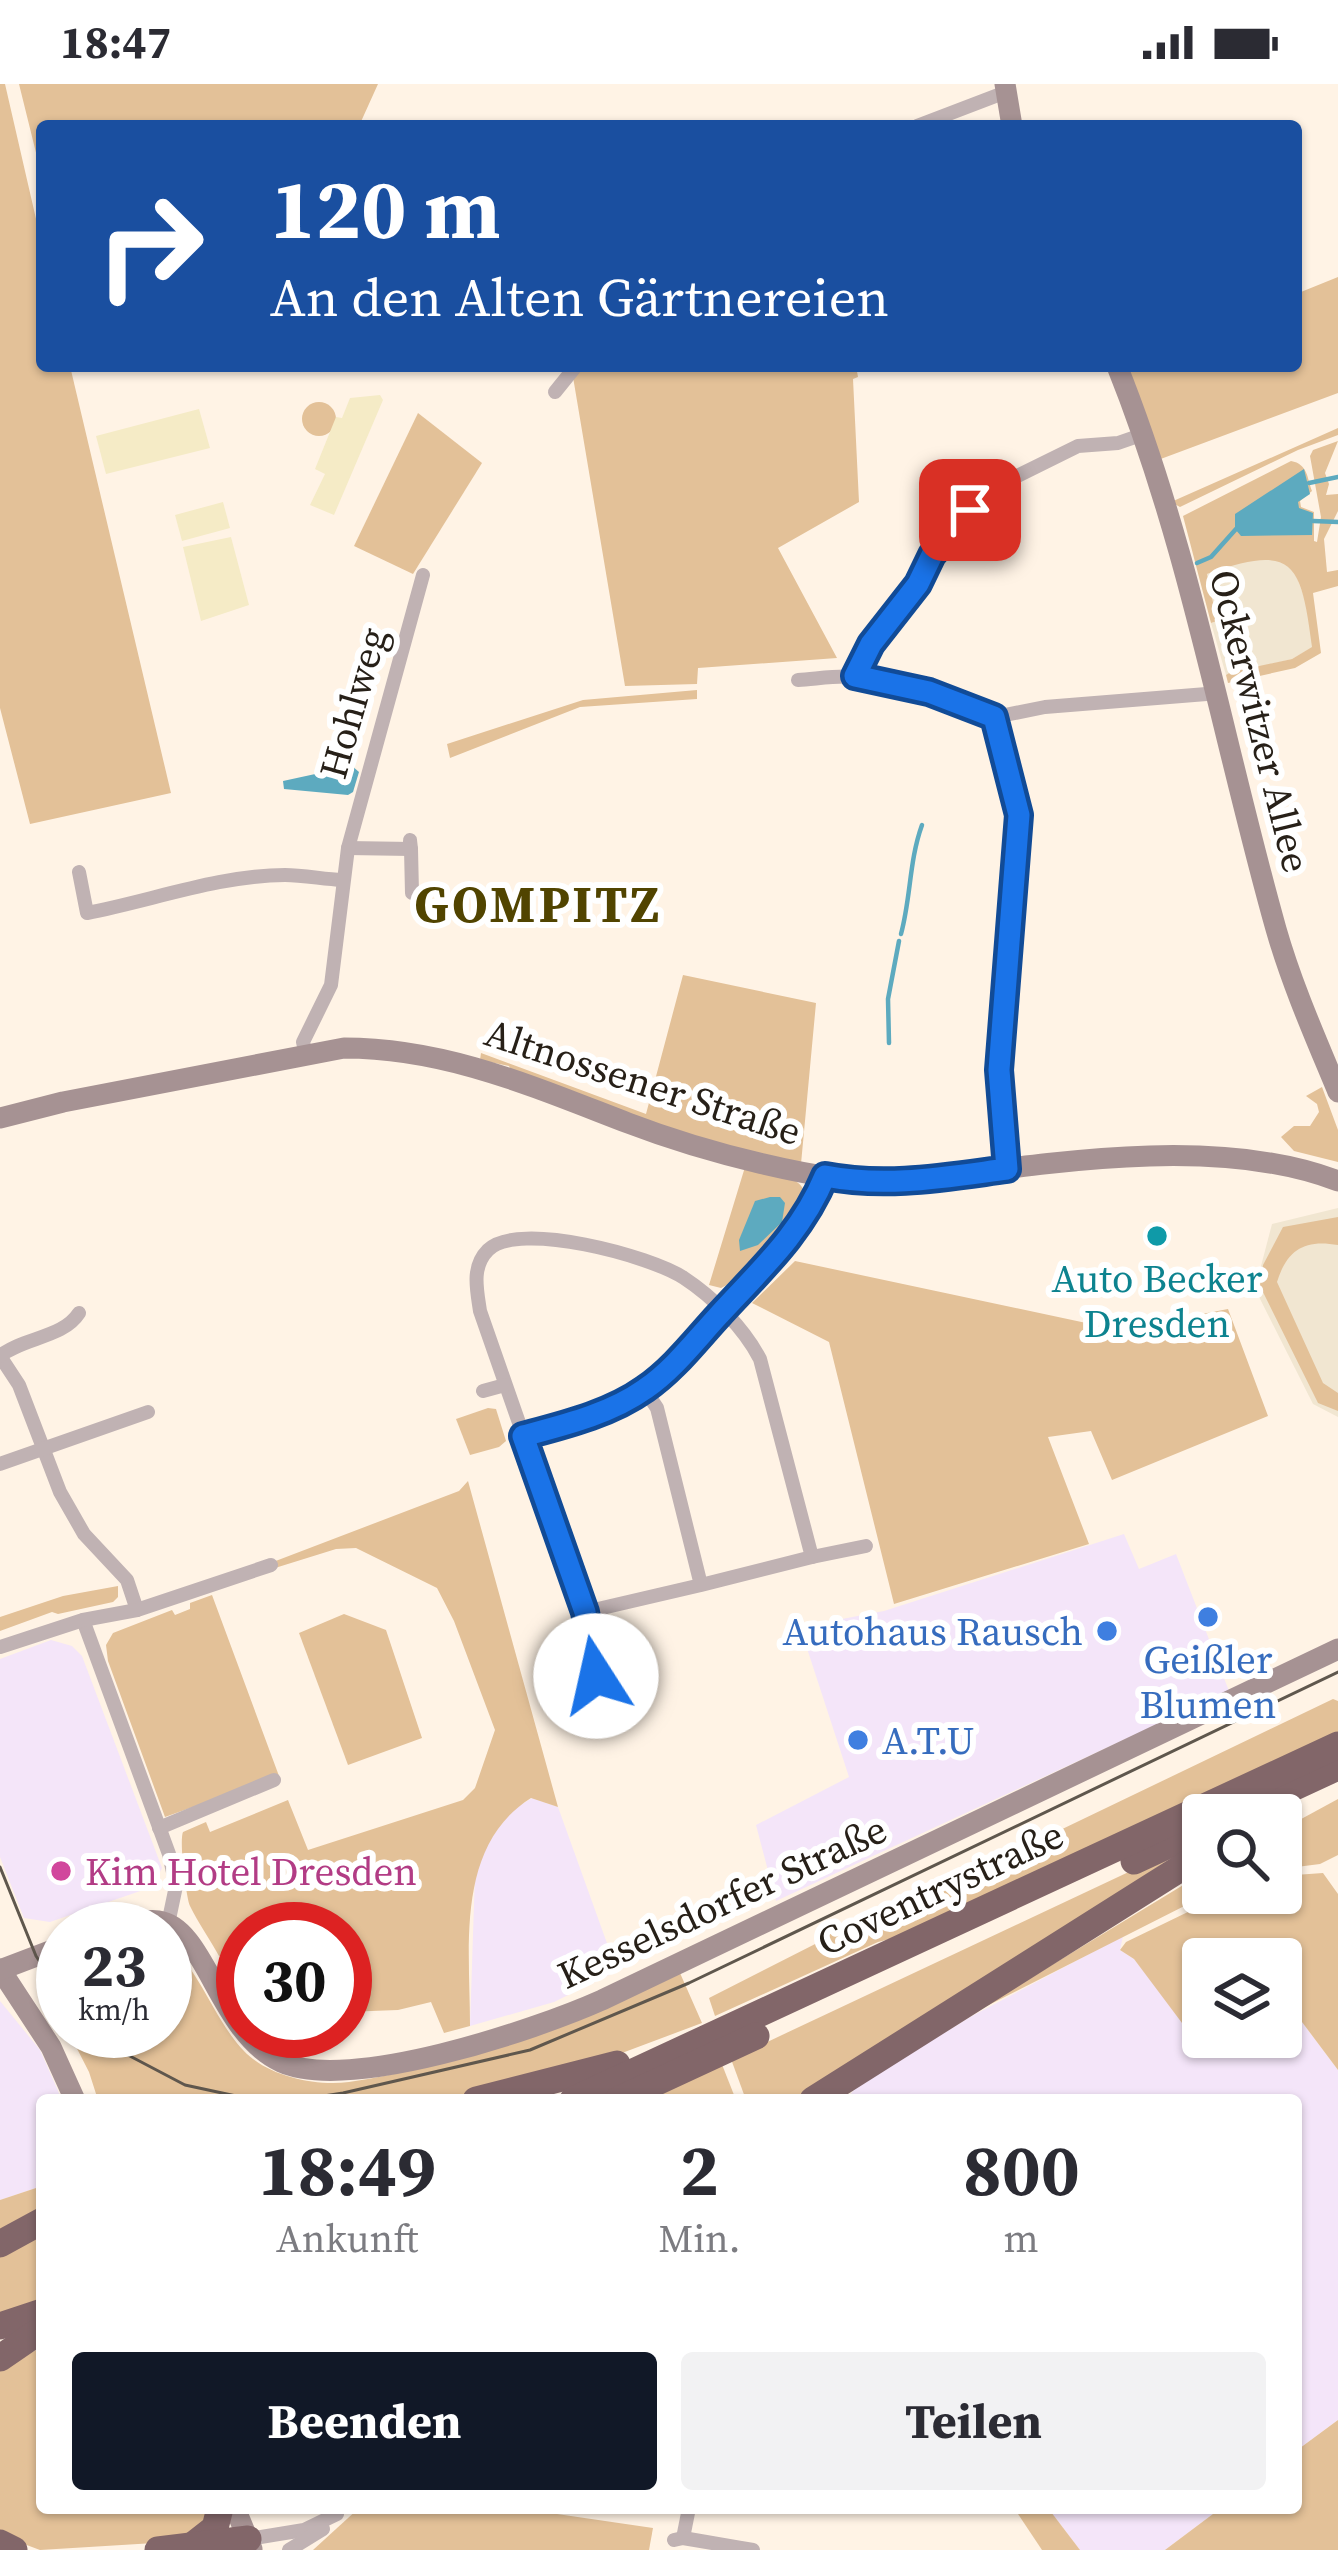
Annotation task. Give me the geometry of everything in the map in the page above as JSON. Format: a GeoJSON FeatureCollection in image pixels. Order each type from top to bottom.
{"type":"FeatureCollection","features":[{"type":"Feature","properties":{"kind":"highway"},"geometry":{"type":"LineString","coordinates":[[1274,1794],[1336,1761]]}},
{"type":"Feature","properties":{"kind":"highway"},"geometry":{"type":"LineString","coordinates":[[1293,1794],[1336,1761]]}},
{"type":"Feature","properties":{"kind":"highway","name":"Coventrystraße"},"geometry":{"type":"LineString","coordinates":[[586,2094],[1336,1761]]}},
{"type":"Feature","properties":{"kind":"highway"},"geometry":{"type":"LineString","coordinates":[[632,2094],[1182,1839]]}},
{"type":"Feature","properties":{"kind":"highway"},"geometry":{"type":"LineString","coordinates":[[823,2094],[1182,1867]]}},
{"type":"Feature","properties":{"kind":"highway"},"geometry":{"type":"LineString","coordinates":[[501,2094],[707,2038]]}},
{"type":"Feature","properties":{"kind":"highway"},"geometry":{"type":"LineString","coordinates":[[0,2244],[36,2225]]}},
{"type":"Feature","properties":{"kind":"highway"},"geometry":{"type":"LineString","coordinates":[[0,2326],[36,2326]]}},
{"type":"Feature","properties":{"kind":"highway"},"geometry":{"type":"LineString","coordinates":[[0,2346],[36,2328]]}},
{"type":"Feature","properties":{"kind":"highway"},"geometry":{"type":"LineString","coordinates":[[0,2358],[36,2329]]}},
{"type":"Feature","properties":{"kind":"highway"},"geometry":{"type":"LineString","coordinates":[[192,2546],[215,2528],[218,2514]]}},
{"type":"Feature","properties":{"kind":"highway"},"geometry":{"type":"LineString","coordinates":[[0,2543],[14,2550]]}},
{"type":"Feature","properties":{"kind":"highway"},"geometry":{"type":"LineString","coordinates":[[158,2550],[250,2545]]}},
{"type":"Feature","properties":{"kind":"street"},"geometry":{"type":"LineString","coordinates":[[931,120],[1006,88],[1011,120]]}},
{"type":"Feature","properties":{"kind":"street"},"geometry":{"type":"LineString","coordinates":[[555,392],[571,372]]}},
{"type":"Feature","properties":{"kind":"street","name":"Ockerwitzer Allee"},"geometry":{"type":"LineString","coordinates":[[1119,372],[1144,434],[1219,693],[1277,934],[1338,1092]]}},
{"type":"Feature","properties":{"kind":"street"},"geometry":{"type":"LineString","coordinates":[[855,676],[871,644],[918,584],[932,555],[991,489],[1078,446],[1118,443],[1144,434]]}},
{"type":"Feature","properties":{"kind":"street","name":"Hohlweg"},"geometry":{"type":"LineString","coordinates":[[306,1054],[303,1042],[331,985],[348,848],[423,575]]}},
{"type":"Feature","properties":{"kind":"street"},"geometry":{"type":"LineString","coordinates":[[798,680],[855,676],[929,692],[994,717],[1045,707],[1219,693]]}},
{"type":"Feature","properties":{"kind":"street"},"geometry":{"type":"LineString","coordinates":[[994,717],[1019,815],[999,1070],[1007,1169]]}},
{"type":"Feature","properties":{"kind":"street"},"geometry":{"type":"LineString","coordinates":[[348,848],[410,845],[412,893]]}},
{"type":"Feature","properties":{"kind":"street"},"geometry":{"type":"LineString","coordinates":[[79,872],[87,913],[223,882],[284,875],[342,880]]}},
{"type":"Feature","properties":{"kind":"street","name":"Altnossener Straße"},"geometry":{"type":"LineString","coordinates":[[0,1118],[306,1054],[365,1048],[440,1057],[515,1078],[678,1139],[861,1183],[1195,1155],[1284,1162],[1338,1181]]}},
{"type":"Feature","properties":{"kind":"street"},"geometry":{"type":"LineString","coordinates":[[523,1436],[612,1408],[645,1390],[790,1240],[811,1210],[825,1176]]}},
{"type":"Feature","properties":{"kind":"street"},"geometry":{"type":"LineString","coordinates":[[596,1676],[585,1612],[480,1311],[476,1275],[490,1247],[506,1238],[566,1241],[664,1269],[684,1277],[738,1326],[760,1359],[812,1557]]}},
{"type":"Feature","properties":{"kind":"street"},"geometry":{"type":"LineString","coordinates":[[79,1313],[71,1326],[16,1343],[0,1356],[20,1385],[60,1492],[84,1534],[128,1580],[137,1610]]}},
{"type":"Feature","properties":{"kind":"street"},"geometry":{"type":"LineString","coordinates":[[482,1391],[505,1384]]}},
{"type":"Feature","properties":{"kind":"street"},"geometry":{"type":"LineString","coordinates":[[645,1390],[657,1408],[700,1585]]}},
{"type":"Feature","properties":{"kind":"street"},"geometry":{"type":"LineString","coordinates":[[0,1465],[148,1412]]}},
{"type":"Feature","properties":{"kind":"street"},"geometry":{"type":"LineString","coordinates":[[585,1612],[866,1546]]}},
{"type":"Feature","properties":{"kind":"street"},"geometry":{"type":"LineString","coordinates":[[0,1647],[83,1620],[137,1610],[271,1565]]}},
{"type":"Feature","properties":{"kind":"street"},"geometry":{"type":"LineString","coordinates":[[83,1620],[159,1828],[176,1886],[173,1902]]}},
{"type":"Feature","properties":{"kind":"street","name":"Kesselsdorfer Straße"},"geometry":{"type":"LineString","coordinates":[[192,1944],[246,2037],[280,2061],[344,2071],[459,2048],[578,2011],[1338,1649]]}},
{"type":"Feature","properties":{"kind":"street"},"geometry":{"type":"LineString","coordinates":[[159,1828],[274,1780]]}},
{"type":"Feature","properties":{"kind":"street"},"geometry":{"type":"LineString","coordinates":[[36,1956],[0,1969],[51,2047],[72,2094]]}},
{"type":"Feature","properties":{"kind":"street"},"geometry":{"type":"LineString","coordinates":[[237,2514],[250,2545],[304,2530],[334,2514]]}},
{"type":"Feature","properties":{"kind":"street"},"geometry":{"type":"LineString","coordinates":[[289,2550],[337,2514]]}},
{"type":"Feature","properties":{"kind":"street"},"geometry":{"type":"LineString","coordinates":[[687,2514],[678,2539],[753,2550]]}},
{"type":"Feature","properties":{"kind":"shaded area"},"geometry":{"type":"Polygon","coordinates":[[[0,84],[5,84],[36,219],[36,372],[71,372],[171,793],[30,824],[0,708],[0,84]]]}},
{"type":"Feature","properties":{"kind":"shaded area"},"geometry":{"type":"Polygon","coordinates":[[[19,84],[378,84],[362,120],[36,120],[36,153],[19,84]]]}},
{"type":"Feature","properties":{"kind":"shaded area"},"geometry":{"type":"Polygon","coordinates":[[[1338,277],[1338,393],[1158,460],[1126,372],[1302,372],[1302,292],[1338,277]]]}},
{"type":"Feature","properties":{"kind":"shaded area"},"geometry":{"type":"Polygon","coordinates":[[[578,372],[857,372],[853,379],[859,502],[778,548],[837,658],[698,668],[697,684],[625,686],[573,377],[578,372]]]}},
{"type":"Feature","properties":{"kind":"shaded area"},"geometry":{"type":"Polygon","coordinates":[[[319,402],[331,407],[336,419],[331,431],[319,436],[307,431],[302,419],[307,407],[319,402]]]}},
{"type":"Feature","properties":{"kind":"shaded area"},"geometry":{"type":"Polygon","coordinates":[[[418,413],[482,463],[413,574],[354,546],[418,413]]]}},
{"type":"Feature","properties":{"kind":"shaded area"},"geometry":{"type":"Polygon","coordinates":[[[1338,428],[1338,435],[1180,507],[1171,502],[1338,428]]]}},
{"type":"Feature","properties":{"kind":"shaded area"},"geometry":{"type":"Polygon","coordinates":[[[1338,441],[1325,473],[1326,495],[1338,494],[1338,511],[1324,539],[1327,572],[1338,570],[1338,586],[1313,593],[1321,653],[1295,668],[1228,683],[1226,675],[1231,672],[1292,659],[1312,647],[1303,595],[1297,578],[1276,561],[1236,565],[1207,574],[1217,621],[1211,623],[1183,516],[1291,461],[1301,465],[1308,477],[1312,491],[1300,501],[1301,507],[1314,512],[1317,542],[1321,517],[1310,456],[1313,450],[1338,441]]]}},
{"type":"Feature","properties":{"kind":"shaded area"},"geometry":{"type":"Polygon","coordinates":[[[1273,557],[1288,564],[1297,578],[1307,605],[1313,647],[1292,659],[1226,675],[1211,623],[1217,621],[1207,574],[1273,557]]]}},
{"type":"Feature","properties":{"kind":"shaded area"},"geometry":{"type":"Polygon","coordinates":[[[697,690],[697,699],[580,707],[450,758],[447,744],[583,700],[697,690]]]}},
{"type":"Feature","properties":{"kind":"shaded area"},"geometry":{"type":"Polygon","coordinates":[[[683,975],[816,1003],[801,1164],[684,1135],[509,1066],[480,1060],[481,1053],[646,1114],[683,975]]]}},
{"type":"Feature","properties":{"kind":"shaded area"},"geometry":{"type":"Polygon","coordinates":[[[1322,1087],[1338,1130],[1338,1162],[1294,1151],[1281,1137],[1294,1126],[1310,1126],[1319,1112],[1306,1096],[1322,1087]]]}},
{"type":"Feature","properties":{"kind":"shaded area"},"geometry":{"type":"Polygon","coordinates":[[[745,1167],[792,1179],[803,1188],[805,1199],[792,1226],[748,1274],[721,1288],[709,1285],[745,1167]]]}},
{"type":"Feature","properties":{"kind":"shaded area"},"geometry":{"type":"Polygon","coordinates":[[[1338,1208],[1338,1417],[1313,1404],[1255,1289],[1272,1224],[1338,1208]]]}},
{"type":"Feature","properties":{"kind":"shaded area"},"geometry":{"type":"Polygon","coordinates":[[[1338,1217],[1338,1245],[1298,1249],[1277,1282],[1323,1383],[1338,1393],[1338,1411],[1318,1403],[1260,1286],[1263,1265],[1283,1227],[1338,1217]]]}},
{"type":"Feature","properties":{"kind":"shaded area"},"geometry":{"type":"Polygon","coordinates":[[[795,1261],[1119,1330],[1228,1309],[1268,1416],[1112,1480],[1091,1431],[1048,1437],[1089,1544],[894,1604],[829,1342],[752,1303],[795,1261]]]}},
{"type":"Feature","properties":{"kind":"shaded area"},"geometry":{"type":"Polygon","coordinates":[[[496,1409],[506,1441],[470,1455],[456,1419],[496,1409]]]}},
{"type":"Feature","properties":{"kind":"shaded area"},"geometry":{"type":"Polygon","coordinates":[[[468,1481],[558,1807],[531,1798],[507,1818],[489,1843],[472,1900],[470,2026],[444,2033],[431,2002],[372,2011],[372,1902],[216,1902],[216,1951],[189,1902],[182,1837],[183,1832],[206,1822],[210,1832],[288,1800],[308,1850],[463,1800],[475,1788],[495,1730],[437,1588],[356,1548],[336,1549],[275,1568],[273,1562],[459,1491],[468,1481]]]}},
{"type":"Feature","properties":{"kind":"shaded area"},"geometry":{"type":"Polygon","coordinates":[[[1124,1534],[1139,1569],[1176,1554],[1229,1691],[776,1901],[756,1825],[849,1777],[800,1627],[884,1611],[1124,1534]]]}},
{"type":"Feature","properties":{"kind":"shaded area"},"geometry":{"type":"Polygon","coordinates":[[[118,1586],[113,1602],[52,1612],[0,1631],[0,1617],[63,1596],[118,1586]]]}},
{"type":"Feature","properties":{"kind":"shaded area"},"geometry":{"type":"Polygon","coordinates":[[[212,1595],[279,1776],[165,1817],[106,1645],[113,1633],[172,1610],[175,1615],[212,1595]]]}},
{"type":"Feature","properties":{"kind":"shaded area"},"geometry":{"type":"Polygon","coordinates":[[[344,1614],[386,1630],[422,1738],[348,1765],[299,1633],[344,1614]]]}},
{"type":"Feature","properties":{"kind":"shaded area"},"geometry":{"type":"Polygon","coordinates":[[[51,1640],[72,1646],[82,1656],[162,1868],[152,1887],[108,1902],[36,1902],[36,1920],[24,1918],[0,1857],[0,1659],[51,1640]]]}},
{"type":"Feature","properties":{"kind":"shaded area"},"geometry":{"type":"Polygon","coordinates":[[[1333,1699],[1338,1701],[1338,1733],[1207,1794],[1182,1794],[1182,1806],[902,1936],[878,1942],[715,2016],[709,1998],[825,1939],[823,1933],[902,1897],[906,1904],[1333,1699]]]}},
{"type":"Feature","properties":{"kind":"shaded area"},"geometry":{"type":"Polygon","coordinates":[[[532,1798],[558,1807],[617,1971],[554,2002],[470,2026],[475,1874],[484,1847],[512,1810],[532,1798]]]}},
{"type":"Feature","properties":{"kind":"shaded area"},"geometry":{"type":"Polygon","coordinates":[[[1338,1799],[1338,1855],[1302,1866],[1302,1819],[1338,1799]]]}},
{"type":"Feature","properties":{"kind":"shaded area"},"geometry":{"type":"Polygon","coordinates":[[[1182,1847],[878,2052],[806,2094],[744,2094],[731,2059],[1182,1847]]]}},
{"type":"Feature","properties":{"kind":"shaded area"},"geometry":{"type":"Polygon","coordinates":[[[1323,1873],[1338,1894],[1338,2070],[1302,2022],[1302,1938],[1182,1938],[1182,2023],[1134,1959],[1120,1950],[1126,1942],[1184,1914],[1302,1914],[1302,1874],[1323,1873]]]}},
{"type":"Feature","properties":{"kind":"shaded area"},"geometry":{"type":"Polygon","coordinates":[[[1182,1886],[1182,1907],[971,2014],[1182,1886]]]}},
{"type":"Feature","properties":{"kind":"shaded area"},"geometry":{"type":"Polygon","coordinates":[[[1123,1936],[1120,1950],[1134,1959],[1182,2020],[1182,2058],[1302,2058],[1302,2022],[1338,2070],[1338,2420],[1302,2447],[1302,2094],[851,2094],[972,2016],[1123,1936]]]}},
{"type":"Feature","properties":{"kind":"shaded area"},"geometry":{"type":"Polygon","coordinates":[[[192,1972],[216,2011],[216,2058],[252,2058],[286,2076],[312,2081],[349,2082],[434,2064],[680,1973],[702,2023],[606,2059],[473,2094],[96,2094],[82,2058],[192,2058],[192,1972]]]}},
{"type":"Feature","properties":{"kind":"shaded area"},"geometry":{"type":"Polygon","coordinates":[[[0,2001],[36,2045],[36,2058],[44,2058],[59,2094],[36,2094],[36,2188],[0,2200],[0,2001]]]}},
{"type":"Feature","properties":{"kind":"shaded area"},"geometry":{"type":"Polygon","coordinates":[[[721,2062],[734,2094],[649,2094],[721,2062]]]}},
{"type":"Feature","properties":{"kind":"shaded area"},"geometry":{"type":"Polygon","coordinates":[[[36,2188],[36,2217],[0,2237],[0,2200],[36,2188]]]}},
{"type":"Feature","properties":{"kind":"shaded area"},"geometry":{"type":"Polygon","coordinates":[[[36,2232],[36,2305],[0,2317],[0,2249],[36,2232]]]}},
{"type":"Feature","properties":{"kind":"shaded area"},"geometry":{"type":"Polygon","coordinates":[[[36,2350],[36,2514],[206,2514],[206,2518],[187,2541],[40,2550],[0,2535],[0,2368],[36,2350]]]}},
{"type":"Feature","properties":{"kind":"shaded area"},"geometry":{"type":"Polygon","coordinates":[[[1338,2420],[1338,2550],[1165,2550],[1213,2514],[1302,2514],[1302,2447],[1338,2420]]]}},
{"type":"Feature","properties":{"kind":"shaded area"},"geometry":{"type":"Polygon","coordinates":[[[352,2514],[557,2514],[653,2528],[649,2550],[313,2550],[352,2514]]]}},
{"type":"Feature","properties":{"kind":"shaded area"},"geometry":{"type":"Polygon","coordinates":[[[1018,2514],[1053,2514],[1080,2550],[1042,2550],[1018,2514]]]}},
{"type":"Feature","properties":{"kind":"shaded area"},"geometry":{"type":"Polygon","coordinates":[[[1053,2514],[1213,2514],[1165,2550],[1080,2550],[1053,2514]]]}},
{"type":"Feature","properties":{"kind":"sand"},"geometry":{"type":"Polygon","coordinates":[[[380,395],[383,400],[334,515],[310,505],[325,474],[315,469],[336,417],[342,418],[350,398],[380,395]]]}},
{"type":"Feature","properties":{"kind":"sand"},"geometry":{"type":"Polygon","coordinates":[[[199,409],[210,448],[106,474],[96,436],[199,409]]]}},
{"type":"Feature","properties":{"kind":"sand"},"geometry":{"type":"Polygon","coordinates":[[[223,502],[230,528],[182,541],[175,515],[223,502]]]}},
{"type":"Feature","properties":{"kind":"sand"},"geometry":{"type":"Polygon","coordinates":[[[231,537],[249,605],[201,621],[183,547],[231,537]]]}},
{"type":"Feature","properties":{"kind":"water"},"geometry":{"type":"Polygon","coordinates":[[[1304,469],[1310,494],[1298,502],[1299,508],[1313,513],[1312,535],[1241,536],[1235,529],[1235,514],[1304,469]]]}},
{"type":"Feature","properties":{"kind":"water"},"geometry":{"type":"Polygon","coordinates":[[[352,766],[359,772],[348,795],[284,789],[283,781],[352,766]]]}},
{"type":"Feature","properties":{"kind":"water"},"geometry":{"type":"Polygon","coordinates":[[[780,1197],[785,1203],[782,1222],[758,1245],[740,1251],[739,1240],[755,1201],[780,1197]]]}},
{"type":"Feature","properties":{"kind":"waterway"},"geometry":{"type":"LineString","coordinates":[[1309,483],[1338,477]]}},
{"type":"Feature","properties":{"kind":"waterway"},"geometry":{"type":"LineString","coordinates":[[1313,521],[1338,522]]}},
{"type":"Feature","properties":{"kind":"waterway"},"geometry":{"type":"LineString","coordinates":[[1197,563],[1211,557],[1236,529]]}},
{"type":"Feature","properties":{"kind":"waterway"},"geometry":{"type":"LineString","coordinates":[[901,934],[922,825]]}},
{"type":"Feature","properties":{"kind":"waterway"},"geometry":{"type":"LineString","coordinates":[[889,1043],[888,999],[899,941]]}},
{"type":"Feature","properties":{"kind":"tram line"},"geometry":{"type":"LineString","coordinates":[[337,2094],[530,2050],[689,1983],[1338,1672]]}},
{"type":"Feature","properties":{"kind":"tram line"},"geometry":{"type":"LineString","coordinates":[[0,1867],[36,1956]]}},
{"type":"Feature","properties":{"kind":"tram line"},"geometry":{"type":"LineString","coordinates":[[134,2058],[185,2085],[227,2094]]}},
{"type":"Feature","properties":{"kind":"place","name":"Auto Becker Dresden"},"geometry":{"type":"Point","coordinates":[1157,1236]}},
{"type":"Feature","properties":{"kind":"place","name":"Geißler Blumen"},"geometry":{"type":"Point","coordinates":[1208,1617]}},
{"type":"Feature","properties":{"kind":"place","name":"Autohaus Rausch"},"geometry":{"type":"Point","coordinates":[1107,1631]}},
{"type":"Feature","properties":{"kind":"place","name":"A.T.U"},"geometry":{"type":"Point","coordinates":[858,1740]}},
{"type":"Feature","properties":{"kind":"place","name":"Kim Hotel Dresden"},"geometry":{"type":"Point","coordinates":[61,1871]}},
{"type":"Feature","properties":{"kind":"district","name":"GOMPITZ"},"geometry":{"type":"Point","coordinates":[538,904]}},
{"type":"Feature","properties":{"kind":"route"},"geometry":{"type":"LineString","coordinates":[[596,1676],[585,1612],[523,1436],[612,1408],[645,1390],[790,1240],[811,1210],[825,1176],[898,1183],[1007,1169],[999,1070],[1019,815],[994,717],[929,692],[855,676],[871,644],[918,584],[932,555],[970,510]]}}]}
